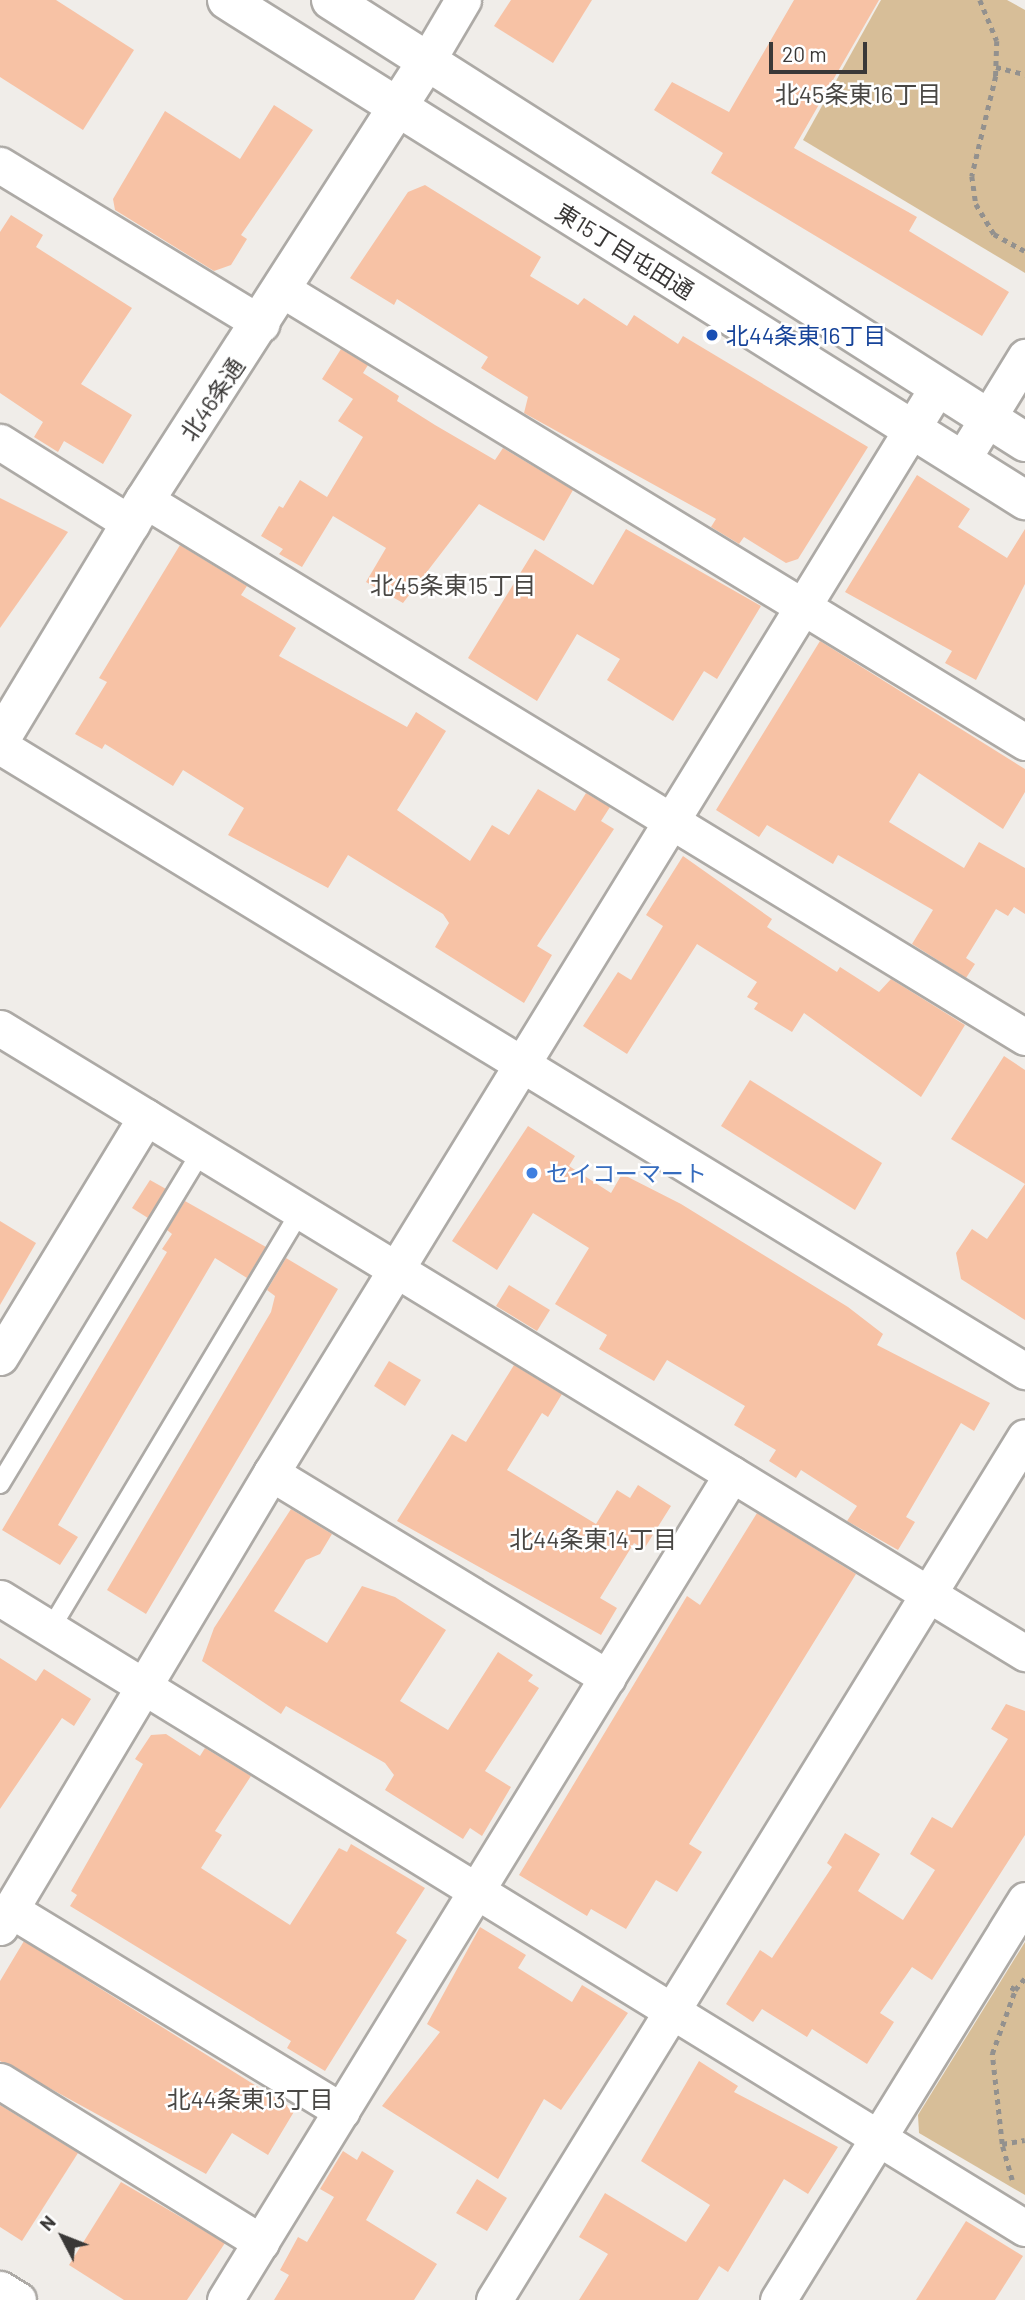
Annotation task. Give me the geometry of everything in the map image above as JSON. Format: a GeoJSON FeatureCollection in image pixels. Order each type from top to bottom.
{"type":"FeatureCollection","features":[{"type":"Feature","properties":{"kind":"street","name":"東15丁目屯田通"},"geometry":{"type":"LineString","coordinates":[[227,0],[396,109],[1025,500]]}},
{"type":"Feature","properties":{"kind":"street"},"geometry":{"type":"LineString","coordinates":[[331,0],[1025,442]]}},
{"type":"Feature","properties":{"kind":"street"},"geometry":{"type":"LineString","coordinates":[[428,61],[463,0]]}},
{"type":"Feature","properties":{"kind":"street","name":"北46条通"},"geometry":{"type":"LineString","coordinates":[[0,740],[138,512],[262,324],[428,61]]}},
{"type":"Feature","properties":{"kind":"street"},"geometry":{"type":"LineString","coordinates":[[0,165],[262,324]]}},
{"type":"Feature","properties":{"kind":"street"},"geometry":{"type":"LineString","coordinates":[[283,290],[804,604],[1025,742]]}},
{"type":"Feature","properties":{"kind":"street"},"geometry":{"type":"LineString","coordinates":[[962,460],[1025,357]]}},
{"type":"Feature","properties":{"kind":"street"},"geometry":{"type":"LineString","coordinates":[[342,2111],[5,1919],[271,1473],[937,388]]}},
{"type":"Feature","properties":{"kind":"street"},"geometry":{"type":"LineString","coordinates":[[0,442],[138,512],[671,822],[1025,1037]]}},
{"type":"Feature","properties":{"kind":"street"},"geometry":{"type":"LineString","coordinates":[[0,746],[525,1062],[1025,1371]]}},
{"type":"Feature","properties":{"kind":"street"},"geometry":{"type":"LineString","coordinates":[[0,1028],[1025,1653]]}},
{"type":"Feature","properties":{"kind":"street"},"geometry":{"type":"LineString","coordinates":[[0,1357],[146,1117]]}},
{"type":"Feature","properties":{"kind":"street"},"geometry":{"type":"LineString","coordinates":[[494,2300],[675,2013],[1025,1437]]}},
{"type":"Feature","properties":{"kind":"street"},"geometry":{"type":"LineString","coordinates":[[271,1473],[608,1678]]}},
{"type":"Feature","properties":{"kind":"street"},"geometry":{"type":"LineString","coordinates":[[225,2300],[477,1894],[732,1474]]}},
{"type":"Feature","properties":{"kind":"street"},"geometry":{"type":"LineString","coordinates":[[0,1598],[146,1686],[477,1894],[1025,2228]]}},
{"type":"Feature","properties":{"kind":"street"},"geometry":{"type":"LineString","coordinates":[[778,2300],[1025,1900]]}},
{"type":"Feature","properties":{"kind":"street"},"geometry":{"type":"LineString","coordinates":[[0,2081],[261,2242]]}},
{"type":"Feature","properties":{"kind":"street"},"geometry":{"type":"LineString","coordinates":[[0,2289],[18,2300]]}},
{"type":"Feature","properties":{"kind":"lane"},"geometry":{"type":"LineString","coordinates":[[0,1484],[202,1151]]}},
{"type":"Feature","properties":{"kind":"lane"},"geometry":{"type":"LineString","coordinates":[[51,1628],[301,1212]]}},
{"type":"Feature","properties":{"kind":"path"},"geometry":{"type":"LineString","coordinates":[[980,0],[997,41],[996,67],[972,176],[976,204],[994,234],[1025,251]]}},
{"type":"Feature","properties":{"kind":"path"},"geometry":{"type":"LineString","coordinates":[[996,67],[1025,74]]}},
{"type":"Feature","properties":{"kind":"path"},"geometry":{"type":"LineString","coordinates":[[1014,2191],[1002,2144],[992,2054],[1015,1990],[1025,1978]]}},
{"type":"Feature","properties":{"kind":"path"},"geometry":{"type":"LineString","coordinates":[[998,1981],[1015,1990]]}},
{"type":"Feature","properties":{"kind":"path"},"geometry":{"type":"LineString","coordinates":[[1002,2144],[1025,2140]]}},
{"type":"Feature","properties":{"kind":"shaded area"},"geometry":{"type":"Polygon","coordinates":[[[881,0],[1007,0],[1025,10],[1025,273],[803,140],[881,0]]]}},
{"type":"Feature","properties":{"kind":"shaded area"},"geometry":{"type":"Polygon","coordinates":[[[1025,1942],[1025,2195],[919,2133],[918,2115],[1025,1942]]]}},
{"type":"Feature","properties":{"kind":"building"},"geometry":{"type":"Polygon","coordinates":[[[0,0],[56,0],[134,50],[83,130],[0,77],[0,0]]]}},
{"type":"Feature","properties":{"kind":"building"},"geometry":{"type":"Polygon","coordinates":[[[511,0],[592,0],[553,63],[494,26],[511,0]]]}},
{"type":"Feature","properties":{"kind":"building"},"geometry":{"type":"Polygon","coordinates":[[[794,0],[879,0],[794,148],[917,217],[909,231],[1009,292],[982,336],[711,173],[723,153],[654,110],[672,82],[729,112],[794,0]]]}},
{"type":"Feature","properties":{"kind":"building"},"geometry":{"type":"Polygon","coordinates":[[[274,105],[313,130],[241,235],[247,239],[231,265],[214,271],[115,210],[113,199],[165,111],[240,159],[274,105]]]}},
{"type":"Feature","properties":{"kind":"building"},"geometry":{"type":"Polygon","coordinates":[[[425,185],[541,257],[530,276],[578,305],[584,298],[627,326],[634,315],[678,344],[683,336],[868,447],[798,559],[786,563],[744,537],[739,544],[711,527],[716,519],[524,413],[528,397],[481,368],[488,357],[397,299],[394,305],[350,278],[408,192],[425,185]]]}},
{"type":"Feature","properties":{"kind":"building"},"geometry":{"type":"Polygon","coordinates":[[[11,215],[43,235],[36,247],[132,308],[81,384],[132,415],[103,464],[64,441],[58,452],[34,437],[43,422],[0,393],[0,232],[11,215]]]}},
{"type":"Feature","properties":{"kind":"building"},"geometry":{"type":"Polygon","coordinates":[[[341,349],[368,365],[363,373],[399,396],[397,401],[435,425],[495,460],[503,448],[573,490],[544,541],[479,504],[403,603],[366,582],[386,548],[333,516],[302,567],[279,554],[283,549],[261,536],[279,506],[283,508],[300,480],[327,497],[363,437],[338,421],[353,399],[322,379],[341,349]]]}},
{"type":"Feature","properties":{"kind":"building"},"geometry":{"type":"Polygon","coordinates":[[[917,475],[970,509],[958,527],[1007,558],[1025,529],[1025,584],[976,680],[945,663],[952,651],[845,592],[917,475]]]}},
{"type":"Feature","properties":{"kind":"building"},"geometry":{"type":"Polygon","coordinates":[[[0,498],[68,532],[0,628],[0,498]]]}},
{"type":"Feature","properties":{"kind":"building"},"geometry":{"type":"Polygon","coordinates":[[[626,529],[761,606],[717,679],[704,671],[673,721],[607,680],[620,659],[577,634],[537,701],[468,658],[535,549],[593,585],[626,529]]]}},
{"type":"Feature","properties":{"kind":"building"},"geometry":{"type":"Polygon","coordinates":[[[180,545],[247,586],[241,595],[296,628],[279,656],[407,727],[416,712],[446,731],[397,810],[470,861],[492,825],[509,835],[538,789],[575,811],[586,793],[610,807],[601,821],[614,829],[537,946],[552,955],[524,1003],[435,947],[449,923],[443,914],[348,855],[328,888],[228,835],[244,808],[183,770],[173,786],[105,744],[102,749],[75,734],[107,682],[99,678],[180,545]]]}},
{"type":"Feature","properties":{"kind":"building"},"geometry":{"type":"Polygon","coordinates":[[[820,641],[1025,769],[1025,792],[1003,829],[919,773],[889,822],[964,868],[979,842],[1025,868],[1025,914],[1014,907],[1008,916],[996,909],[966,958],[975,964],[966,978],[912,944],[933,910],[838,855],[833,864],[767,825],[759,837],[716,810],[820,641]]]}},
{"type":"Feature","properties":{"kind":"building"},"geometry":{"type":"Polygon","coordinates":[[[683,856],[772,919],[767,927],[837,972],[840,967],[879,992],[891,979],[965,1025],[921,1097],[804,1013],[792,1032],[754,1009],[758,1003],[747,997],[757,982],[697,944],[627,1054],[583,1026],[618,972],[631,980],[663,926],[646,915],[683,856]]]}},
{"type":"Feature","properties":{"kind":"building"},"geometry":{"type":"Polygon","coordinates":[[[1004,1056],[1025,1070],[1025,1184],[951,1139],[1004,1056]]]}},
{"type":"Feature","properties":{"kind":"building"},"geometry":{"type":"Polygon","coordinates":[[[750,1080],[882,1163],[855,1210],[721,1126],[750,1080]]]}},
{"type":"Feature","properties":{"kind":"building"},"geometry":{"type":"Polygon","coordinates":[[[528,1126],[575,1156],[569,1166],[611,1193],[622,1174],[681,1204],[848,1307],[883,1334],[877,1345],[990,1403],[974,1431],[961,1423],[906,1517],[915,1522],[898,1550],[847,1521],[857,1506],[801,1470],[796,1478],[769,1461],[776,1450],[734,1425],[745,1406],[667,1360],[654,1381],[599,1349],[607,1335],[555,1304],[589,1248],[533,1213],[497,1270],[452,1241],[528,1126]]]}},
{"type":"Feature","properties":{"kind":"building"},"geometry":{"type":"Polygon","coordinates":[[[150,1180],[166,1189],[148,1218],[132,1208],[150,1180]]]}},
{"type":"Feature","properties":{"kind":"building"},"geometry":{"type":"Polygon","coordinates":[[[1025,1184],[1025,1320],[961,1279],[956,1253],[972,1229],[987,1239],[1025,1184]]]}},
{"type":"Feature","properties":{"kind":"building"},"geometry":{"type":"Polygon","coordinates":[[[185,1201],[266,1247],[247,1278],[215,1258],[58,1525],[78,1537],[60,1565],[2,1530],[167,1252],[162,1249],[172,1234],[167,1230],[185,1201]]]}},
{"type":"Feature","properties":{"kind":"building"},"geometry":{"type":"Polygon","coordinates":[[[0,1221],[36,1243],[0,1305],[0,1221]]]}},
{"type":"Feature","properties":{"kind":"building"},"geometry":{"type":"Polygon","coordinates":[[[286,1258],[338,1289],[146,1614],[107,1590],[271,1312],[275,1296],[267,1290],[286,1258]]]}},
{"type":"Feature","properties":{"kind":"building"},"geometry":{"type":"Polygon","coordinates":[[[509,1285],[550,1310],[537,1331],[496,1306],[509,1285]]]}},
{"type":"Feature","properties":{"kind":"building"},"geometry":{"type":"Polygon","coordinates":[[[389,1361],[421,1380],[405,1406],[374,1386],[389,1361]]]}},
{"type":"Feature","properties":{"kind":"building"},"geometry":{"type":"Polygon","coordinates":[[[514,1365],[562,1394],[548,1417],[542,1413],[507,1470],[596,1524],[617,1490],[630,1498],[638,1485],[671,1506],[644,1549],[634,1543],[600,1598],[617,1608],[601,1635],[397,1521],[452,1434],[466,1442],[514,1365]]]}},
{"type":"Feature","properties":{"kind":"building"},"geometry":{"type":"Polygon","coordinates":[[[291,1509],[332,1534],[320,1554],[306,1560],[274,1611],[327,1643],[362,1586],[395,1597],[446,1630],[400,1701],[448,1730],[498,1652],[533,1675],[528,1681],[539,1688],[485,1771],[511,1787],[482,1836],[470,1828],[463,1839],[385,1790],[394,1775],[385,1763],[286,1706],[281,1714],[202,1661],[214,1628],[291,1509]]]}},
{"type":"Feature","properties":{"kind":"building"},"geometry":{"type":"Polygon","coordinates":[[[757,1513],[856,1574],[689,1844],[702,1852],[677,1892],[656,1880],[626,1929],[591,1909],[587,1916],[519,1875],[687,1596],[700,1605],[757,1513]]]}},
{"type":"Feature","properties":{"kind":"building"},"geometry":{"type":"Polygon","coordinates":[[[0,1658],[36,1681],[44,1669],[91,1699],[74,1726],[62,1718],[0,1809],[0,1658]]]}},
{"type":"Feature","properties":{"kind":"building"},"geometry":{"type":"Polygon","coordinates":[[[1006,1704],[1025,1711],[1025,1835],[932,1980],[912,1967],[880,2013],[894,2022],[867,2064],[812,2029],[807,2037],[762,2009],[753,2022],[726,2004],[760,1950],[772,1958],[832,1867],[827,1863],[845,1833],[880,1854],[858,1891],[903,1920],[935,1870],[910,1854],[932,1817],[952,1828],[1008,1739],[991,1729],[1006,1704]]]}},
{"type":"Feature","properties":{"kind":"building"},"geometry":{"type":"Polygon","coordinates":[[[166,1734],[200,1756],[205,1748],[251,1776],[215,1831],[222,1835],[201,1868],[290,1925],[339,1848],[347,1852],[351,1844],[425,1888],[396,1933],[407,1940],[325,2071],[287,2048],[291,2041],[70,1906],[77,1895],[71,1891],[143,1764],[135,1759],[151,1735],[166,1734]]]}},
{"type":"Feature","properties":{"kind":"building"},"geometry":{"type":"Polygon","coordinates":[[[480,1927],[526,1955],[518,1968],[572,2002],[582,1985],[628,2013],[561,2110],[544,2099],[498,2179],[382,2106],[440,2032],[427,2024],[480,1927]]]}},
{"type":"Feature","properties":{"kind":"building"},"geometry":{"type":"Polygon","coordinates":[[[24,1941],[295,2110],[268,2155],[232,2133],[206,2174],[0,2061],[0,1981],[24,1941]]]}},
{"type":"Feature","properties":{"kind":"building"},"geometry":{"type":"Polygon","coordinates":[[[699,2061],[738,2086],[734,2092],[838,2147],[808,2194],[784,2179],[728,2272],[719,2266],[698,2300],[579,2300],[608,2254],[579,2237],[605,2193],[686,2242],[710,2205],[641,2161],[699,2061]]]}},
{"type":"Feature","properties":{"kind":"building"},"geometry":{"type":"Polygon","coordinates":[[[0,2105],[78,2153],[22,2241],[0,2227],[0,2105]]]}},
{"type":"Feature","properties":{"kind":"building"},"geometry":{"type":"Polygon","coordinates":[[[343,2151],[357,2160],[362,2151],[394,2171],[366,2220],[437,2264],[414,2300],[274,2300],[289,2275],[280,2270],[298,2237],[307,2242],[334,2197],[320,2189],[343,2151]]]}},
{"type":"Feature","properties":{"kind":"building"},"geometry":{"type":"Polygon","coordinates":[[[477,2179],[507,2198],[487,2231],[456,2213],[477,2179]]]}},
{"type":"Feature","properties":{"kind":"building"},"geometry":{"type":"Polygon","coordinates":[[[121,2182],[225,2243],[187,2300],[124,2300],[69,2265],[121,2182]]]}},
{"type":"Feature","properties":{"kind":"building"},"geometry":{"type":"Polygon","coordinates":[[[966,2221],[1023,2256],[995,2300],[916,2300],[966,2221]]]}},
{"type":"Feature","properties":{"kind":"place","name":"北44条東16丁目"},"geometry":{"type":"Point","coordinates":[712,335]}},
{"type":"Feature","properties":{"kind":"place","name":"セイコーマート"},"geometry":{"type":"Point","coordinates":[532,1173]}},
{"type":"Feature","properties":{"kind":"district","name":"北45条東16丁目"},"geometry":{"type":"Point","coordinates":[858,94]}},
{"type":"Feature","properties":{"kind":"district","name":"北45条東15丁目"},"geometry":{"type":"Point","coordinates":[453,585]}},
{"type":"Feature","properties":{"kind":"district","name":"北44条東14丁目"},"geometry":{"type":"Point","coordinates":[593,1539]}},
{"type":"Feature","properties":{"kind":"district","name":"北44条東13丁目"},"geometry":{"type":"Point","coordinates":[250,2099]}}]}
